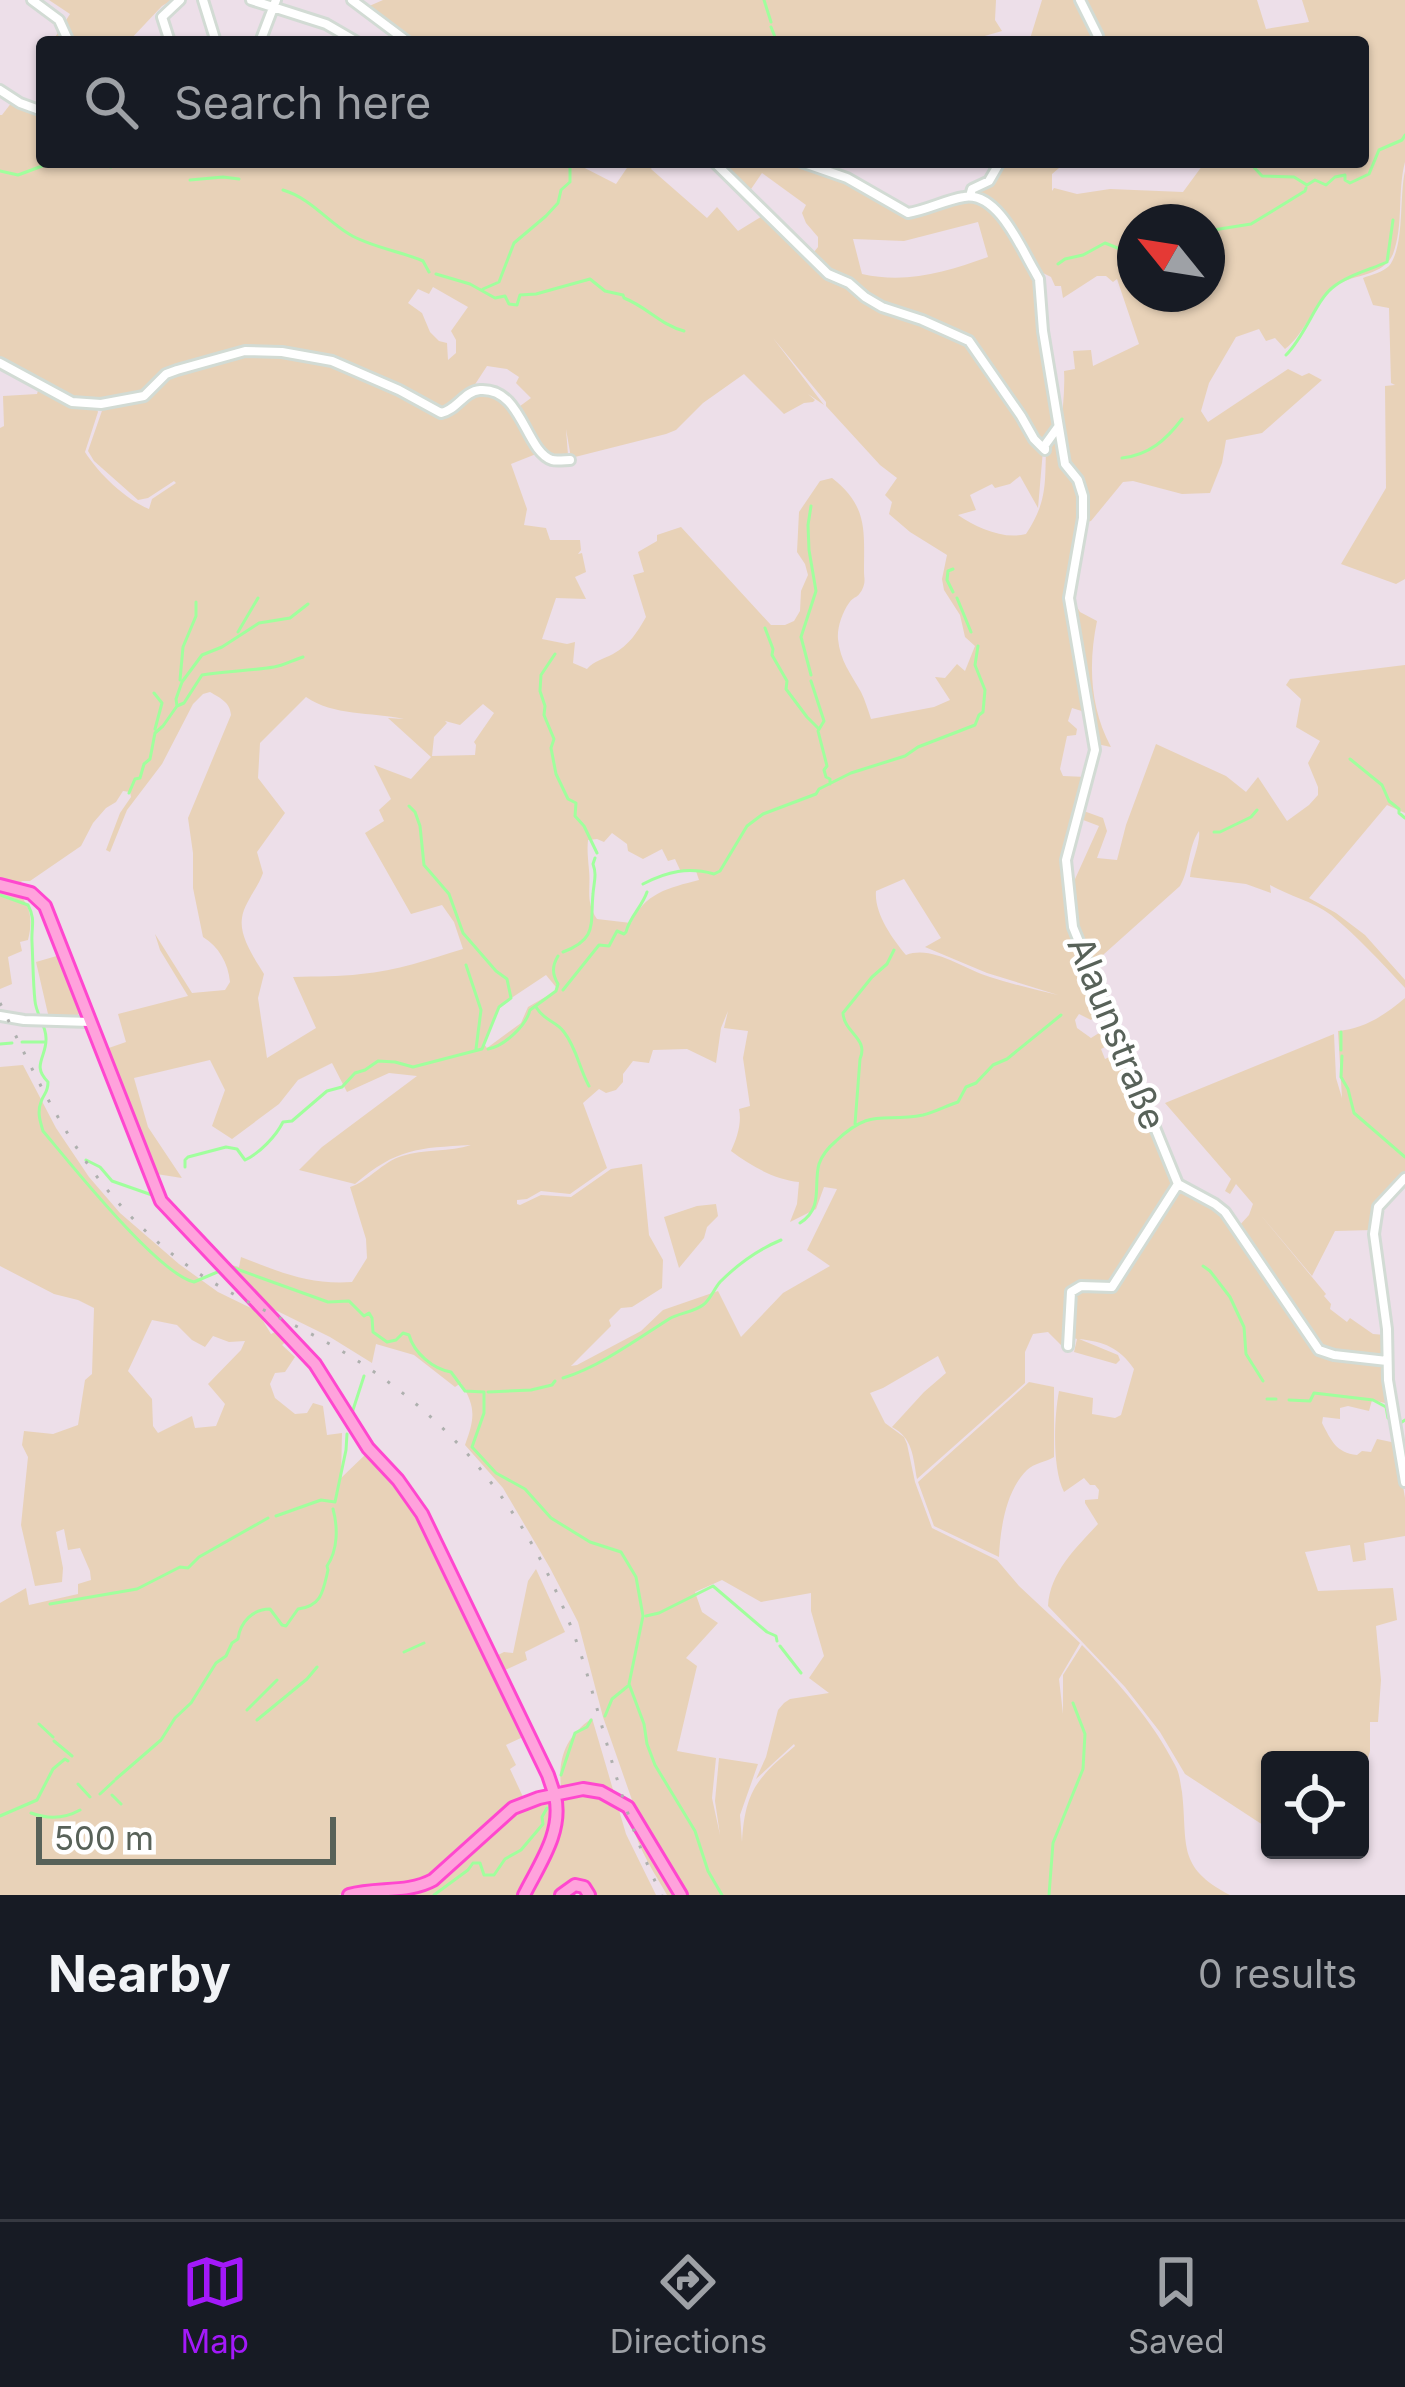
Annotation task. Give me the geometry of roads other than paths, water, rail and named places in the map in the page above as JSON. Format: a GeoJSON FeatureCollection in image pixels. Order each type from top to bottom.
{"type":"FeatureCollection","features":[{"type":"Feature","properties":{"kind":"main road"},"geometry":{"type":"LineString","coordinates":[[0,884],[35,895],[45,906],[158,1195],[168,1210],[312,1360],[368,1448],[422,1514],[555,1796],[554,1833],[524,1895]]}},
{"type":"Feature","properties":{"kind":"main road"},"geometry":{"type":"LineString","coordinates":[[350,1895],[421,1887],[503,1814],[524,1802],[584,1790],[601,1792],[633,1813],[681,1895]]}},
{"type":"Feature","properties":{"kind":"main road"},"geometry":{"type":"LineString","coordinates":[[561,1895],[575,1885],[584,1887],[589,1895]]}},
{"type":"Feature","properties":{"kind":"street"},"geometry":{"type":"LineString","coordinates":[[32,0],[59,20],[66,36]]}},
{"type":"Feature","properties":{"kind":"street"},"geometry":{"type":"LineString","coordinates":[[168,36],[162,16],[180,0]]}},
{"type":"Feature","properties":{"kind":"street"},"geometry":{"type":"LineString","coordinates":[[203,0],[214,36]]}},
{"type":"Feature","properties":{"kind":"street"},"geometry":{"type":"LineString","coordinates":[[251,0],[274,3],[347,36]]}},
{"type":"Feature","properties":{"kind":"street"},"geometry":{"type":"LineString","coordinates":[[1080,0],[1098,36]]}},
{"type":"Feature","properties":{"kind":"street"},"geometry":{"type":"LineString","coordinates":[[361,2],[401,36]]}},
{"type":"Feature","properties":{"kind":"street"},"geometry":{"type":"LineString","coordinates":[[262,36],[274,3]]}},
{"type":"Feature","properties":{"kind":"street"},"geometry":{"type":"LineString","coordinates":[[0,90],[36,109]]}},
{"type":"Feature","properties":{"kind":"street"},"geometry":{"type":"LineString","coordinates":[[721,168],[828,274],[882,308],[969,341],[1045,450],[1059,426]]}},
{"type":"Feature","properties":{"kind":"street"},"geometry":{"type":"LineString","coordinates":[[818,168],[847,178],[908,213],[970,196],[997,168]]}},
{"type":"Feature","properties":{"kind":"street","name":"Alaunstraße"},"geometry":{"type":"LineString","coordinates":[[970,196],[998,211],[1039,279],[1042,331],[1065,464],[1083,496],[1069,598],[1095,749],[1066,860],[1072,927],[1178,1184]]}},
{"type":"Feature","properties":{"kind":"street"},"geometry":{"type":"LineString","coordinates":[[0,363],[61,397],[86,404],[138,398],[166,374],[245,351],[282,352],[332,361],[441,413],[448,413],[472,392],[496,393],[514,408],[544,455],[570,460]]}},
{"type":"Feature","properties":{"kind":"street"},"geometry":{"type":"LineString","coordinates":[[0,1016],[51,1022],[88,1019]]}},
{"type":"Feature","properties":{"kind":"street"},"geometry":{"type":"LineString","coordinates":[[1405,1178],[1378,1207],[1375,1219],[1387,1360],[1405,1482]]}},
{"type":"Feature","properties":{"kind":"street"},"geometry":{"type":"LineString","coordinates":[[1069,1346],[1071,1292],[1077,1286],[1112,1287],[1178,1184],[1225,1212],[1319,1350],[1387,1360]]}},
{"type":"Feature","properties":{"kind":"waterway"},"geometry":{"type":"LineString","coordinates":[[764,0],[771,22]]}},
{"type":"Feature","properties":{"kind":"waterway"},"geometry":{"type":"LineString","coordinates":[[771,27],[775,36]]}},
{"type":"Feature","properties":{"kind":"waterway"},"geometry":{"type":"LineString","coordinates":[[1255,168],[1262,176],[1294,177],[1307,185],[1315,180],[1326,185],[1345,175],[1350,183],[1369,174],[1379,150],[1405,135]]}},
{"type":"Feature","properties":{"kind":"waterway"},"geometry":{"type":"LineString","coordinates":[[0,171],[18,175],[37,168]]}},
{"type":"Feature","properties":{"kind":"waterway"},"geometry":{"type":"LineString","coordinates":[[483,289],[499,282],[514,243],[558,203],[561,190],[570,182],[570,168]]}},
{"type":"Feature","properties":{"kind":"waterway"},"geometry":{"type":"LineString","coordinates":[[190,180],[239,179]]}},
{"type":"Feature","properties":{"kind":"waterway"},"geometry":{"type":"LineString","coordinates":[[1225,228],[1251,224],[1306,188]]}},
{"type":"Feature","properties":{"kind":"waterway"},"geometry":{"type":"LineString","coordinates":[[283,190],[357,238],[423,261],[429,272]]}},
{"type":"Feature","properties":{"kind":"waterway"},"geometry":{"type":"LineString","coordinates":[[1286,355],[1332,288],[1387,262],[1393,220]]}},
{"type":"Feature","properties":{"kind":"waterway"},"geometry":{"type":"LineString","coordinates":[[1058,264],[1105,243],[1117,248]]}},
{"type":"Feature","properties":{"kind":"waterway"},"geometry":{"type":"LineString","coordinates":[[436,274],[495,298],[505,296],[509,304],[517,305],[520,295],[590,279],[684,331]]}},
{"type":"Feature","properties":{"kind":"waterway"},"geometry":{"type":"LineString","coordinates":[[1122,458],[1156,445],[1182,419]]}},
{"type":"Feature","properties":{"kind":"waterway"},"geometry":{"type":"LineString","coordinates":[[811,506],[809,550],[816,591],[801,637],[811,675]]}},
{"type":"Feature","properties":{"kind":"waterway"},"geometry":{"type":"LineString","coordinates":[[953,569],[947,580],[953,592]]}},
{"type":"Feature","properties":{"kind":"waterway"},"geometry":{"type":"LineString","coordinates":[[238,632],[258,598]]}},
{"type":"Feature","properties":{"kind":"waterway"},"geometry":{"type":"LineString","coordinates":[[957,598],[971,632]]}},
{"type":"Feature","properties":{"kind":"waterway"},"geometry":{"type":"LineString","coordinates":[[180,680],[183,647],[196,616],[196,602]]}},
{"type":"Feature","properties":{"kind":"waterway"},"geometry":{"type":"LineString","coordinates":[[129,793],[150,759],[155,733],[177,706],[182,682],[202,655],[259,623],[290,618],[308,604]]}},
{"type":"Feature","properties":{"kind":"waterway"},"geometry":{"type":"LineString","coordinates":[[765,628],[786,689],[819,729]]}},
{"type":"Feature","properties":{"kind":"waterway"},"geometry":{"type":"LineString","coordinates":[[643,884],[678,872],[714,874],[747,826],[763,814],[816,794],[851,773],[905,756],[975,725],[983,712],[985,690],[975,665],[978,646]]}},
{"type":"Feature","properties":{"kind":"waterway"},"geometry":{"type":"LineString","coordinates":[[555,654],[541,675],[540,691],[554,739],[556,774],[568,799],[576,803],[575,816],[597,853]]}},
{"type":"Feature","properties":{"kind":"waterway"},"geometry":{"type":"LineString","coordinates":[[177,706],[202,675],[277,666],[303,657]]}},
{"type":"Feature","properties":{"kind":"waterway"},"geometry":{"type":"LineString","coordinates":[[811,681],[824,721],[818,731],[830,784]]}},
{"type":"Feature","properties":{"kind":"waterway"},"geometry":{"type":"LineString","coordinates":[[154,693],[162,703],[155,729]]}},
{"type":"Feature","properties":{"kind":"waterway"},"geometry":{"type":"LineString","coordinates":[[1350,759],[1382,785],[1405,818]]}},
{"type":"Feature","properties":{"kind":"waterway"},"geometry":{"type":"LineString","coordinates":[[185,1167],[188,1157],[226,1147],[237,1149],[245,1160],[251,1157],[283,1122],[292,1121],[327,1091],[342,1087],[355,1073],[378,1061],[413,1067],[482,1049],[499,1007],[511,998],[507,979],[463,933],[449,894],[424,865],[420,826],[409,806]]}},
{"type":"Feature","properties":{"kind":"waterway"},"geometry":{"type":"LineString","coordinates":[[1214,832],[1257,810]]}},
{"type":"Feature","properties":{"kind":"waterway"},"geometry":{"type":"LineString","coordinates":[[563,952],[582,942],[590,929],[595,858]]}},
{"type":"Feature","properties":{"kind":"waterway"},"geometry":{"type":"LineString","coordinates":[[563,990],[599,945],[609,946],[617,931],[626,932],[647,892]]}},
{"type":"Feature","properties":{"kind":"waterway"},"geometry":{"type":"LineString","coordinates":[[0,895],[28,905],[32,915],[35,1001],[46,1038],[40,1066],[48,1082],[39,1109],[43,1131],[115,1216],[178,1275],[194,1282],[222,1270]]}},
{"type":"Feature","properties":{"kind":"waterway"},"geometry":{"type":"LineString","coordinates":[[855,1124],[862,1052],[843,1013],[894,950]]}},
{"type":"Feature","properties":{"kind":"waterway"},"geometry":{"type":"LineString","coordinates":[[488,1049],[514,1034],[530,1010],[556,991],[558,956]]}},
{"type":"Feature","properties":{"kind":"waterway"},"geometry":{"type":"LineString","coordinates":[[466,965],[481,1010],[476,1049]]}},
{"type":"Feature","properties":{"kind":"waterway"},"geometry":{"type":"LineString","coordinates":[[536,1007],[568,1038],[589,1086]]}},
{"type":"Feature","properties":{"kind":"waterway"},"geometry":{"type":"LineString","coordinates":[[800,1223],[815,1203],[822,1157],[848,1130],[869,1120],[923,1115],[958,1102],[966,1087],[1061,1015]]}},
{"type":"Feature","properties":{"kind":"waterway"},"geometry":{"type":"LineString","coordinates":[[1341,1032],[1341,1050]]}},
{"type":"Feature","properties":{"kind":"waterway"},"geometry":{"type":"LineString","coordinates":[[22,1042],[44,1042]]}},
{"type":"Feature","properties":{"kind":"waterway"},"geometry":{"type":"LineString","coordinates":[[0,1044],[12,1043]]}},
{"type":"Feature","properties":{"kind":"waterway"},"geometry":{"type":"LineString","coordinates":[[1342,1056],[1341,1077],[1354,1113],[1405,1157]]}},
{"type":"Feature","properties":{"kind":"waterway"},"geometry":{"type":"LineString","coordinates":[[86,1160],[112,1181],[152,1195]]}},
{"type":"Feature","properties":{"kind":"waterway"},"geometry":{"type":"LineString","coordinates":[[563,1378],[699,1307],[734,1269],[781,1240]]}},
{"type":"Feature","properties":{"kind":"waterway"},"geometry":{"type":"LineString","coordinates":[[1203,1266],[1230,1297],[1244,1327],[1246,1354],[1263,1381]]}},
{"type":"Feature","properties":{"kind":"waterway"},"geometry":{"type":"LineString","coordinates":[[231,1267],[328,1302],[349,1301],[364,1316],[369,1313],[373,1332],[387,1342],[403,1333],[409,1335],[420,1354],[451,1372],[465,1391],[484,1392],[484,1413],[472,1447],[496,1473],[525,1489],[551,1518],[590,1542],[621,1552],[636,1577],[643,1616],[629,1684],[655,1765],[695,1831],[722,1895]]}},
{"type":"Feature","properties":{"kind":"waterway"},"geometry":{"type":"LineString","coordinates":[[352,1413],[364,1376]]}},
{"type":"Feature","properties":{"kind":"waterway"},"geometry":{"type":"LineString","coordinates":[[488,1392],[531,1390],[555,1381]]}},
{"type":"Feature","properties":{"kind":"waterway"},"geometry":{"type":"LineString","coordinates":[[1289,1400],[1310,1401],[1314,1393],[1373,1400],[1386,1407],[1388,1418]]}},
{"type":"Feature","properties":{"kind":"waterway"},"geometry":{"type":"LineString","coordinates":[[1267,1399],[1276,1399]]}},
{"type":"Feature","properties":{"kind":"waterway"},"geometry":{"type":"LineString","coordinates":[[276,1516],[321,1500],[335,1502],[347,1434]]}},
{"type":"Feature","properties":{"kind":"waterway"},"geometry":{"type":"LineString","coordinates":[[116,1779],[161,1740],[216,1663],[226,1656],[248,1618],[270,1609],[286,1626],[298,1609],[317,1601],[335,1546],[333,1509]]}},
{"type":"Feature","properties":{"kind":"waterway"},"geometry":{"type":"LineString","coordinates":[[50,1604],[137,1589],[180,1567],[188,1568],[268,1518]]}},
{"type":"Feature","properties":{"kind":"waterway"},"geometry":{"type":"LineString","coordinates":[[646,1616],[713,1586],[777,1641]]}},
{"type":"Feature","properties":{"kind":"waterway"},"geometry":{"type":"LineString","coordinates":[[404,1652],[424,1643]]}},
{"type":"Feature","properties":{"kind":"waterway"},"geometry":{"type":"LineString","coordinates":[[780,1646],[801,1673]]}},
{"type":"Feature","properties":{"kind":"waterway"},"geometry":{"type":"LineString","coordinates":[[257,1720],[317,1667]]}},
{"type":"Feature","properties":{"kind":"waterway"},"geometry":{"type":"LineString","coordinates":[[247,1710],[277,1680]]}},
{"type":"Feature","properties":{"kind":"waterway"},"geometry":{"type":"LineString","coordinates":[[605,1716],[612,1699],[628,1686]]}},
{"type":"Feature","properties":{"kind":"waterway"},"geometry":{"type":"LineString","coordinates":[[1049,1895],[1053,1843],[1083,1769],[1085,1734],[1073,1703]]}},
{"type":"Feature","properties":{"kind":"waterway"},"geometry":{"type":"LineString","coordinates":[[561,1775],[575,1733],[591,1720]]}},
{"type":"Feature","properties":{"kind":"waterway"},"geometry":{"type":"LineString","coordinates":[[39,1724],[53,1737]]}},
{"type":"Feature","properties":{"kind":"waterway"},"geometry":{"type":"LineString","coordinates":[[54,1741],[72,1756]]}},
{"type":"Feature","properties":{"kind":"waterway"},"geometry":{"type":"LineString","coordinates":[[0,1816],[37,1800],[53,1769],[68,1761]]}},
{"type":"Feature","properties":{"kind":"waterway"},"geometry":{"type":"LineString","coordinates":[[100,1794],[114,1781]]}},
{"type":"Feature","properties":{"kind":"waterway"},"geometry":{"type":"LineString","coordinates":[[78,1784],[90,1797]]}},
{"type":"Feature","properties":{"kind":"waterway"},"geometry":{"type":"LineString","coordinates":[[112,1795],[121,1804]]}},
{"type":"Feature","properties":{"kind":"waterway"},"geometry":{"type":"LineString","coordinates":[[434,1895],[473,1863],[480,1863],[484,1875],[494,1875],[543,1824],[547,1808]]}},
{"type":"Feature","properties":{"kind":"waterway"},"geometry":{"type":"LineString","coordinates":[[31,1813],[56,1817],[80,1810]]}},
{"type":"Feature","properties":{"kind":"railway"},"geometry":{"type":"LineString","coordinates":[[0,1003],[76,1147],[154,1239],[218,1286],[379,1375],[436,1422],[490,1481],[538,1555],[564,1608],[627,1810],[662,1895]]}}]}
